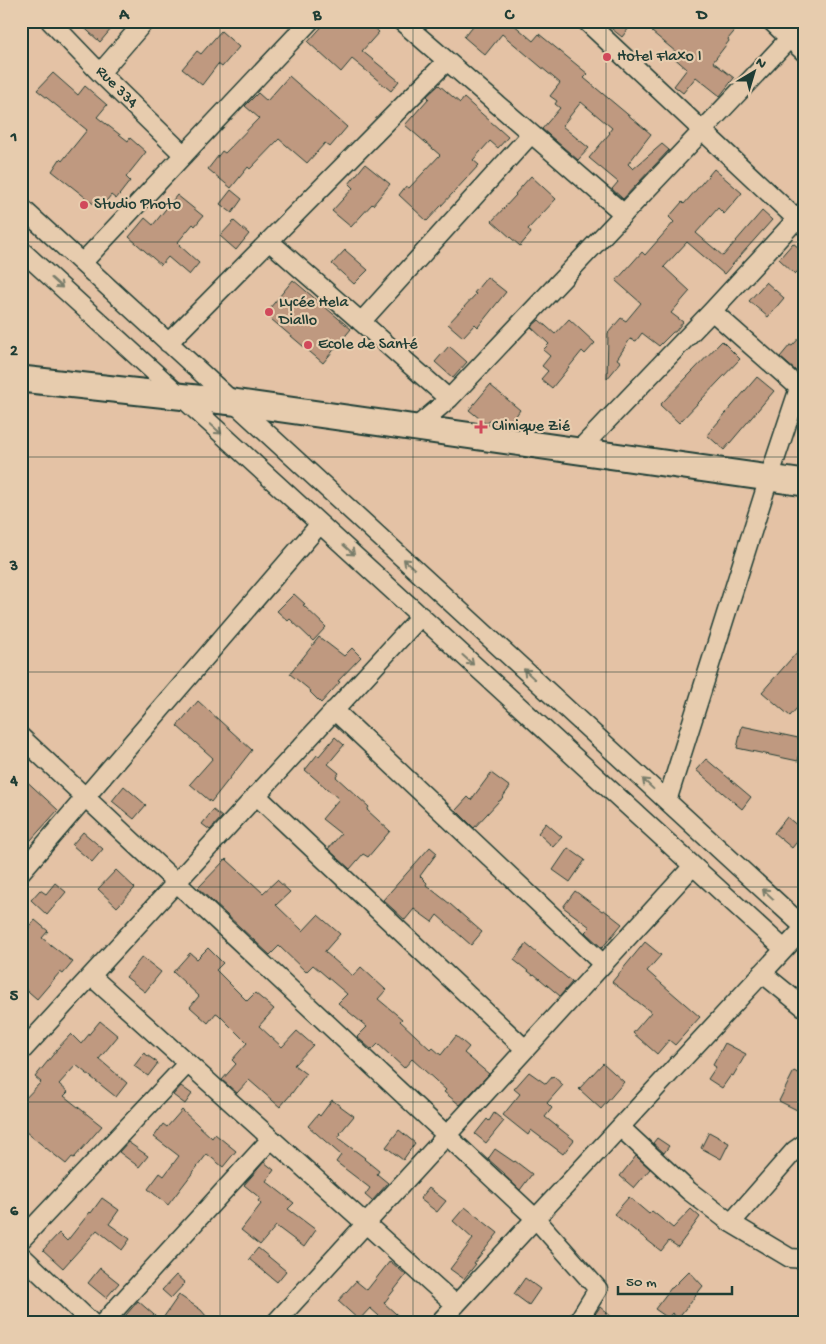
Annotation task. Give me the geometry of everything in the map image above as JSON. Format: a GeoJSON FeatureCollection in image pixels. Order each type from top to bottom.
{"type":"FeatureCollection","features":[{"type":"Feature","properties":{"kind":"street","name":"Rue 334"},"geometry":{"type":"LineString","coordinates":[[50,21],[184,155]]}},
{"type":"Feature","properties":{"kind":"street"},"geometry":{"type":"LineString","coordinates":[[100,73],[145,21]]}},
{"type":"Feature","properties":{"kind":"street"},"geometry":{"type":"LineString","coordinates":[[82,263],[310,21]]}},
{"type":"Feature","properties":{"kind":"street"},"geometry":{"type":"LineString","coordinates":[[401,21],[624,214]]}},
{"type":"Feature","properties":{"kind":"street"},"geometry":{"type":"LineString","coordinates":[[578,451],[802,219],[702,131],[586,21]]}},
{"type":"Feature","properties":{"kind":"street"},"geometry":{"type":"LineString","coordinates":[[771,21],[805,53]]}},
{"type":"Feature","properties":{"kind":"street"},"geometry":{"type":"LineString","coordinates":[[415,428],[449,399],[805,22]]}},
{"type":"Feature","properties":{"kind":"street"},"geometry":{"type":"LineString","coordinates":[[168,343],[447,61]]}},
{"type":"Feature","properties":{"kind":"street"},"geometry":{"type":"LineString","coordinates":[[360,322],[531,134]]}},
{"type":"Feature","properties":{"kind":"street"},"geometry":{"type":"LineString","coordinates":[[21,207],[804,927],[439,1323]]}},
{"type":"Feature","properties":{"kind":"street"},"geometry":{"type":"LineString","coordinates":[[269,241],[449,399]]}},
{"type":"Feature","properties":{"kind":"street"},"geometry":{"type":"LineString","coordinates":[[21,250],[784,949]]}},
{"type":"Feature","properties":{"kind":"street"},"geometry":{"type":"LineString","coordinates":[[667,801],[769,478],[802,391],[712,311]]}},
{"type":"Feature","properties":{"kind":"street"},"geometry":{"type":"LineString","coordinates":[[21,379],[233,402],[805,483]]}},
{"type":"Feature","properties":{"kind":"street"},"geometry":{"type":"LineString","coordinates":[[21,872],[320,524]]}},
{"type":"Feature","properties":{"kind":"street"},"geometry":{"type":"LineString","coordinates":[[21,1052],[420,616]]}},
{"type":"Feature","properties":{"kind":"street"},"geometry":{"type":"LineString","coordinates":[[334,710],[603,964]]}},
{"type":"Feature","properties":{"kind":"street"},"geometry":{"type":"LineString","coordinates":[[21,737],[536,1218],[598,1289],[577,1323]]}},
{"type":"Feature","properties":{"kind":"street"},"geometry":{"type":"LineString","coordinates":[[256,795],[525,1049]]}},
{"type":"Feature","properties":{"kind":"street"},"geometry":{"type":"LineString","coordinates":[[274,1323],[693,866]]}},
{"type":"Feature","properties":{"kind":"street"},"geometry":{"type":"LineString","coordinates":[[762,973],[805,1008]]}},
{"type":"Feature","properties":{"kind":"street"},"geometry":{"type":"LineString","coordinates":[[90,976],[456,1305]]}},
{"type":"Feature","properties":{"kind":"street"},"geometry":{"type":"LineString","coordinates":[[21,1240],[187,1064]]}},
{"type":"Feature","properties":{"kind":"street"},"geometry":{"type":"LineString","coordinates":[[620,1127],[689,1191],[731,1223],[790,1258],[805,1258]]}},
{"type":"Feature","properties":{"kind":"street"},"geometry":{"type":"LineString","coordinates":[[104,1323],[271,1139]]}},
{"type":"Feature","properties":{"kind":"street"},"geometry":{"type":"LineString","coordinates":[[731,1223],[795,1150],[805,1144]]}},
{"type":"Feature","properties":{"kind":"street"},"geometry":{"type":"LineString","coordinates":[[21,1255],[92,1323]]}},
{"type":"Feature","properties":{"kind":"building"},"geometry":{"type":"Polygon","coordinates":[[[77,21],[118,21],[100,42],[77,21]]]}},
{"type":"Feature","properties":{"kind":"building"},"geometry":{"type":"Polygon","coordinates":[[[327,21],[367,21],[379,32],[362,51],[399,81],[391,91],[352,59],[341,72],[308,42],[327,21]]]}},
{"type":"Feature","properties":{"kind":"building"},"geometry":{"type":"Polygon","coordinates":[[[477,21],[513,21],[512,23],[533,41],[539,34],[588,74],[584,78],[651,134],[628,164],[633,169],[662,144],[669,150],[623,199],[612,189],[618,182],[589,158],[612,128],[581,102],[562,126],[589,148],[578,160],[542,129],[560,108],[555,104],[557,101],[550,96],[560,83],[502,34],[485,55],[464,37],[477,21]]]}},
{"type":"Feature","properties":{"kind":"building"},"geometry":{"type":"Polygon","coordinates":[[[602,21],[621,21],[629,28],[622,37],[602,21]]]}},
{"type":"Feature","properties":{"kind":"building"},"geometry":{"type":"Polygon","coordinates":[[[661,21],[743,21],[713,62],[734,78],[720,96],[696,77],[683,93],[674,86],[687,69],[672,56],[676,52],[652,32],[661,21]]]}},
{"type":"Feature","properties":{"kind":"building"},"geometry":{"type":"Polygon","coordinates":[[[221,31],[239,47],[222,67],[218,64],[202,85],[182,69],[197,51],[201,54],[221,31]]]}},
{"type":"Feature","properties":{"kind":"building"},"geometry":{"type":"Polygon","coordinates":[[[53,73],[78,95],[85,86],[107,105],[97,117],[128,141],[130,138],[146,152],[126,177],[130,181],[116,199],[111,195],[100,209],[52,171],[60,159],[62,161],[87,130],[37,90],[53,73]]]}},
{"type":"Feature","properties":{"kind":"building"},"geometry":{"type":"Polygon","coordinates":[[[289,76],[347,127],[330,147],[325,143],[307,163],[279,139],[250,169],[248,167],[231,188],[208,169],[222,151],[225,153],[259,118],[245,106],[258,93],[267,101],[289,76]]]}},
{"type":"Feature","properties":{"kind":"building"},"geometry":{"type":"Polygon","coordinates":[[[439,85],[460,103],[464,98],[508,137],[498,148],[490,141],[473,160],[479,165],[427,221],[399,195],[406,186],[409,188],[440,155],[405,125],[429,98],[427,96],[439,85]]]}},
{"type":"Feature","properties":{"kind":"building"},"geometry":{"type":"Polygon","coordinates":[[[365,164],[390,184],[373,205],[351,227],[332,211],[353,188],[349,184],[365,164]]]}},
{"type":"Feature","properties":{"kind":"building"},"geometry":{"type":"Polygon","coordinates":[[[714,169],[742,193],[724,214],[718,208],[696,233],[723,256],[762,211],[772,220],[724,274],[687,242],[664,267],[690,291],[671,313],[683,322],[659,346],[642,333],[636,341],[630,339],[617,359],[621,362],[607,379],[608,333],[621,318],[626,321],[641,303],[616,281],[642,252],[645,255],[674,222],[669,217],[682,202],[684,204],[714,169]]]}},
{"type":"Feature","properties":{"kind":"building"},"geometry":{"type":"Polygon","coordinates":[[[531,176],[556,199],[528,229],[531,233],[520,246],[492,221],[531,176]]]}},
{"type":"Feature","properties":{"kind":"building"},"geometry":{"type":"Polygon","coordinates":[[[231,190],[242,199],[232,213],[220,204],[231,190]]]}},
{"type":"Feature","properties":{"kind":"building"},"geometry":{"type":"Polygon","coordinates":[[[177,195],[203,216],[195,226],[193,224],[178,242],[199,263],[189,275],[168,257],[161,265],[129,237],[145,218],[153,225],[177,195]]]}},
{"type":"Feature","properties":{"kind":"building"},"geometry":{"type":"Polygon","coordinates":[[[234,221],[249,234],[236,250],[220,236],[234,221]]]}},
{"type":"Feature","properties":{"kind":"building"},"geometry":{"type":"Polygon","coordinates":[[[793,243],[805,253],[805,264],[795,274],[779,259],[793,243]]]}},
{"type":"Feature","properties":{"kind":"building"},"geometry":{"type":"Polygon","coordinates":[[[345,250],[368,270],[354,284],[332,264],[345,250]]]}},
{"type":"Feature","properties":{"kind":"building"},"geometry":{"type":"Polygon","coordinates":[[[487,277],[506,292],[478,327],[475,324],[463,337],[448,324],[476,294],[474,293],[487,277]]]}},
{"type":"Feature","properties":{"kind":"building"},"geometry":{"type":"Polygon","coordinates":[[[293,280],[351,329],[323,363],[265,314],[293,280]]]}},
{"type":"Feature","properties":{"kind":"building"},"geometry":{"type":"Polygon","coordinates":[[[766,282],[784,298],[768,317],[749,301],[766,282]]]}},
{"type":"Feature","properties":{"kind":"building"},"geometry":{"type":"Polygon","coordinates":[[[569,319],[595,343],[585,354],[582,351],[552,388],[541,379],[548,371],[542,366],[550,356],[543,350],[549,344],[531,327],[539,320],[555,334],[569,319]]]}},
{"type":"Feature","properties":{"kind":"building"},"geometry":{"type":"Polygon","coordinates":[[[805,332],[805,379],[780,357],[805,332]]]}},
{"type":"Feature","properties":{"kind":"building"},"geometry":{"type":"Polygon","coordinates":[[[722,341],[740,359],[679,423],[660,405],[722,341]]]}},
{"type":"Feature","properties":{"kind":"building"},"geometry":{"type":"Polygon","coordinates":[[[449,346],[467,362],[453,378],[435,362],[449,346]]]}},
{"type":"Feature","properties":{"kind":"building"},"geometry":{"type":"Polygon","coordinates":[[[757,377],[774,391],[724,450],[707,435],[757,377]]]}},
{"type":"Feature","properties":{"kind":"building"},"geometry":{"type":"Polygon","coordinates":[[[490,385],[520,410],[513,420],[511,418],[504,426],[490,421],[485,423],[469,410],[490,385]]]}},
{"type":"Feature","properties":{"kind":"building"},"geometry":{"type":"Polygon","coordinates":[[[294,594],[326,627],[313,641],[290,619],[288,621],[277,611],[294,594]]]}},
{"type":"Feature","properties":{"kind":"building"},"geometry":{"type":"Polygon","coordinates":[[[319,637],[344,656],[352,648],[361,657],[338,681],[340,682],[321,703],[311,691],[290,674],[319,637]]]}},
{"type":"Feature","properties":{"kind":"building"},"geometry":{"type":"Polygon","coordinates":[[[805,643],[805,699],[790,716],[762,692],[805,643]]]}},
{"type":"Feature","properties":{"kind":"building"},"geometry":{"type":"Polygon","coordinates":[[[198,701],[252,750],[211,802],[190,784],[213,758],[177,726],[198,701]]]}},
{"type":"Feature","properties":{"kind":"building"},"geometry":{"type":"Polygon","coordinates":[[[742,726],[803,739],[798,761],[737,748],[742,726]]]}},
{"type":"Feature","properties":{"kind":"building"},"geometry":{"type":"Polygon","coordinates":[[[335,737],[344,745],[328,764],[339,773],[336,777],[369,807],[367,810],[390,831],[368,857],[363,854],[350,869],[328,849],[341,834],[322,819],[339,799],[305,770],[335,737]]]}},
{"type":"Feature","properties":{"kind":"building"},"geometry":{"type":"Polygon","coordinates":[[[706,759],[751,797],[742,809],[696,770],[706,759]]]}},
{"type":"Feature","properties":{"kind":"building"},"geometry":{"type":"Polygon","coordinates":[[[491,773],[510,787],[500,801],[474,828],[456,810],[468,797],[471,800],[491,773]]]}},
{"type":"Feature","properties":{"kind":"building"},"geometry":{"type":"Polygon","coordinates":[[[21,776],[58,810],[21,851],[21,776]]]}},
{"type":"Feature","properties":{"kind":"building"},"geometry":{"type":"Polygon","coordinates":[[[124,786],[146,805],[134,819],[112,801],[124,786]]]}},
{"type":"Feature","properties":{"kind":"building"},"geometry":{"type":"Polygon","coordinates":[[[213,810],[222,817],[210,830],[202,824],[213,810]]]}},
{"type":"Feature","properties":{"kind":"building"},"geometry":{"type":"Polygon","coordinates":[[[787,817],[805,832],[792,848],[774,833],[787,817]]]}},
{"type":"Feature","properties":{"kind":"building"},"geometry":{"type":"Polygon","coordinates":[[[546,823],[562,837],[553,847],[538,833],[546,823]]]}},
{"type":"Feature","properties":{"kind":"building"},"geometry":{"type":"Polygon","coordinates":[[[83,832],[103,849],[92,862],[72,845],[83,832]]]}},
{"type":"Feature","properties":{"kind":"building"},"geometry":{"type":"Polygon","coordinates":[[[430,847],[437,853],[420,876],[427,883],[426,885],[482,932],[471,945],[437,915],[432,922],[414,909],[405,920],[383,900],[430,847]]]}},
{"type":"Feature","properties":{"kind":"building"},"geometry":{"type":"Polygon","coordinates":[[[568,848],[585,860],[570,882],[553,870],[568,848]]]}},
{"type":"Feature","properties":{"kind":"building"},"geometry":{"type":"Polygon","coordinates":[[[226,859],[263,893],[277,880],[290,892],[276,905],[303,931],[318,915],[340,934],[325,952],[353,976],[361,967],[386,990],[378,999],[402,1019],[400,1021],[431,1050],[433,1048],[441,1055],[456,1036],[469,1047],[464,1053],[489,1074],[460,1105],[444,1092],[446,1090],[412,1059],[404,1068],[378,1044],[372,1050],[357,1037],[367,1027],[338,1003],[347,994],[313,965],[306,972],[279,946],[270,955],[198,888],[226,859]]]}},
{"type":"Feature","properties":{"kind":"building"},"geometry":{"type":"Polygon","coordinates":[[[116,870],[135,888],[117,907],[98,889],[116,870]]]}},
{"type":"Feature","properties":{"kind":"building"},"geometry":{"type":"Polygon","coordinates":[[[55,883],[66,892],[47,915],[31,900],[40,890],[46,894],[55,883]]]}},
{"type":"Feature","properties":{"kind":"building"},"geometry":{"type":"Polygon","coordinates":[[[575,891],[622,924],[602,948],[585,932],[590,927],[563,907],[575,891]]]}},
{"type":"Feature","properties":{"kind":"building"},"geometry":{"type":"Polygon","coordinates":[[[35,920],[48,931],[42,938],[73,962],[63,974],[60,972],[37,999],[21,985],[21,938],[35,920]]]}},
{"type":"Feature","properties":{"kind":"building"},"geometry":{"type":"Polygon","coordinates":[[[645,942],[661,955],[647,971],[700,1017],[675,1045],[669,1040],[657,1054],[633,1033],[651,1012],[612,982],[645,942]]]}},
{"type":"Feature","properties":{"kind":"building"},"geometry":{"type":"Polygon","coordinates":[[[526,944],[572,982],[560,996],[514,960],[526,944]]]}},
{"type":"Feature","properties":{"kind":"building"},"geometry":{"type":"Polygon","coordinates":[[[208,948],[223,963],[216,970],[247,1001],[255,993],[274,1009],[259,1026],[282,1047],[297,1031],[313,1045],[294,1065],[306,1074],[280,1107],[249,1080],[237,1093],[222,1080],[236,1064],[232,1060],[247,1043],[218,1014],[216,1013],[208,1023],[190,1007],[199,996],[173,972],[190,953],[197,959],[208,948]]]}},
{"type":"Feature","properties":{"kind":"building"},"geometry":{"type":"Polygon","coordinates":[[[142,957],[161,972],[145,992],[126,977],[142,957]]]}},
{"type":"Feature","properties":{"kind":"building"},"geometry":{"type":"Polygon","coordinates":[[[100,1021],[118,1036],[99,1059],[127,1083],[116,1097],[76,1065],[59,1084],[68,1092],[64,1096],[102,1126],[74,1158],[72,1157],[66,1164],[21,1128],[21,1103],[41,1082],[35,1077],[71,1034],[81,1044],[100,1021]]]}},
{"type":"Feature","properties":{"kind":"building"},"geometry":{"type":"Polygon","coordinates":[[[725,1043],[746,1054],[733,1076],[731,1075],[722,1088],[708,1079],[716,1067],[713,1065],[725,1043]]]}},
{"type":"Feature","properties":{"kind":"building"},"geometry":{"type":"Polygon","coordinates":[[[144,1053],[158,1063],[148,1076],[134,1066],[144,1053]]]}},
{"type":"Feature","properties":{"kind":"building"},"geometry":{"type":"Polygon","coordinates":[[[603,1063],[624,1082],[601,1109],[579,1089],[603,1063]]]}},
{"type":"Feature","properties":{"kind":"building"},"geometry":{"type":"Polygon","coordinates":[[[794,1071],[805,1077],[805,1114],[779,1101],[794,1071]]]}},
{"type":"Feature","properties":{"kind":"building"},"geometry":{"type":"Polygon","coordinates":[[[529,1072],[546,1084],[553,1076],[563,1085],[547,1103],[552,1108],[545,1117],[574,1140],[563,1154],[531,1130],[528,1135],[503,1115],[520,1094],[514,1089],[529,1072]]]}},
{"type":"Feature","properties":{"kind":"building"},"geometry":{"type":"Polygon","coordinates":[[[181,1086],[192,1094],[185,1104],[173,1095],[181,1086]]]}},
{"type":"Feature","properties":{"kind":"building"},"geometry":{"type":"Polygon","coordinates":[[[332,1100],[354,1116],[338,1138],[365,1158],[379,1171],[377,1174],[388,1183],[372,1201],[365,1195],[370,1188],[336,1162],[341,1155],[308,1126],[318,1114],[320,1116],[332,1100]]]}},
{"type":"Feature","properties":{"kind":"building"},"geometry":{"type":"Polygon","coordinates":[[[182,1110],[212,1138],[215,1134],[236,1151],[223,1167],[207,1154],[168,1205],[148,1189],[160,1173],[164,1176],[179,1156],[154,1137],[163,1124],[167,1127],[182,1110]]]}},
{"type":"Feature","properties":{"kind":"building"},"geometry":{"type":"Polygon","coordinates":[[[494,1113],[504,1121],[486,1143],[475,1134],[487,1119],[489,1121],[494,1113]]]}},
{"type":"Feature","properties":{"kind":"building"},"geometry":{"type":"Polygon","coordinates":[[[399,1130],[415,1143],[403,1160],[386,1147],[399,1130]]]}},
{"type":"Feature","properties":{"kind":"building"},"geometry":{"type":"Polygon","coordinates":[[[709,1132],[729,1143],[721,1159],[701,1148],[709,1132]]]}},
{"type":"Feature","properties":{"kind":"building"},"geometry":{"type":"Polygon","coordinates":[[[657,1138],[669,1146],[664,1153],[653,1143],[657,1138]]]}},
{"type":"Feature","properties":{"kind":"building"},"geometry":{"type":"Polygon","coordinates":[[[128,1142],[148,1156],[139,1167],[119,1152],[128,1142]]]}},
{"type":"Feature","properties":{"kind":"building"},"geometry":{"type":"Polygon","coordinates":[[[495,1149],[532,1174],[520,1190],[488,1159],[495,1149]]]}},
{"type":"Feature","properties":{"kind":"building"},"geometry":{"type":"Polygon","coordinates":[[[636,1156],[650,1169],[634,1188],[620,1176],[636,1156]]]}},
{"type":"Feature","properties":{"kind":"building"},"geometry":{"type":"Polygon","coordinates":[[[264,1162],[274,1170],[266,1181],[294,1203],[288,1209],[316,1230],[304,1247],[276,1226],[260,1245],[241,1230],[261,1204],[258,1201],[260,1198],[244,1185],[264,1162]]]}},
{"type":"Feature","properties":{"kind":"building"},"geometry":{"type":"Polygon","coordinates":[[[429,1188],[446,1201],[437,1212],[420,1199],[429,1188]]]}},
{"type":"Feature","properties":{"kind":"building"},"geometry":{"type":"Polygon","coordinates":[[[629,1197],[649,1214],[652,1211],[673,1228],[691,1209],[700,1217],[678,1247],[669,1241],[661,1251],[614,1214],[629,1197]]]}},
{"type":"Feature","properties":{"kind":"building"},"geometry":{"type":"Polygon","coordinates":[[[102,1198],[119,1210],[109,1224],[130,1239],[122,1250],[97,1230],[63,1268],[43,1250],[59,1233],[67,1241],[102,1198]]]}},
{"type":"Feature","properties":{"kind":"building"},"geometry":{"type":"Polygon","coordinates":[[[465,1207],[498,1233],[464,1279],[450,1269],[473,1239],[453,1221],[465,1207]]]}},
{"type":"Feature","properties":{"kind":"building"},"geometry":{"type":"Polygon","coordinates":[[[258,1248],[286,1271],[277,1282],[249,1259],[258,1248]]]}},
{"type":"Feature","properties":{"kind":"building"},"geometry":{"type":"Polygon","coordinates":[[[390,1261],[406,1275],[384,1303],[406,1323],[387,1323],[370,1308],[359,1320],[338,1301],[356,1281],[367,1290],[390,1261]]]}},
{"type":"Feature","properties":{"kind":"building"},"geometry":{"type":"Polygon","coordinates":[[[100,1268],[119,1283],[106,1298],[88,1283],[100,1268]]]}},
{"type":"Feature","properties":{"kind":"building"},"geometry":{"type":"Polygon","coordinates":[[[689,1271],[703,1286],[678,1318],[672,1313],[668,1318],[655,1309],[671,1288],[689,1271]]]}},
{"type":"Feature","properties":{"kind":"building"},"geometry":{"type":"Polygon","coordinates":[[[176,1275],[185,1283],[171,1298],[162,1290],[176,1275]]]}},
{"type":"Feature","properties":{"kind":"building"},"geometry":{"type":"Polygon","coordinates":[[[525,1278],[540,1289],[529,1305],[514,1294],[525,1278]]]}},
{"type":"Feature","properties":{"kind":"building"},"geometry":{"type":"Polygon","coordinates":[[[179,1295],[201,1310],[212,1323],[119,1323],[138,1301],[161,1321],[179,1295]]]}},
{"type":"Feature","properties":{"kind":"building"},"geometry":{"type":"Polygon","coordinates":[[[600,1307],[619,1323],[595,1323],[591,1320],[600,1307]]]}},
{"type":"Feature","properties":{"kind":"place","name":"Hotel Flaxo I"},"geometry":{"type":"Point","coordinates":[607,57]}},
{"type":"Feature","properties":{"kind":"place","name":"Studio Photo"},"geometry":{"type":"Point","coordinates":[84,205]}},
{"type":"Feature","properties":{"kind":"place","name":"Lycée Hela Diallo"},"geometry":{"type":"Point","coordinates":[269,312]}},
{"type":"Feature","properties":{"kind":"place","name":"Ecole de Santé"},"geometry":{"type":"Point","coordinates":[308,345]}},
{"type":"Feature","properties":{"kind":"place","name":"Clinique Zié"},"geometry":{"type":"Point","coordinates":[481,427]}}]}
